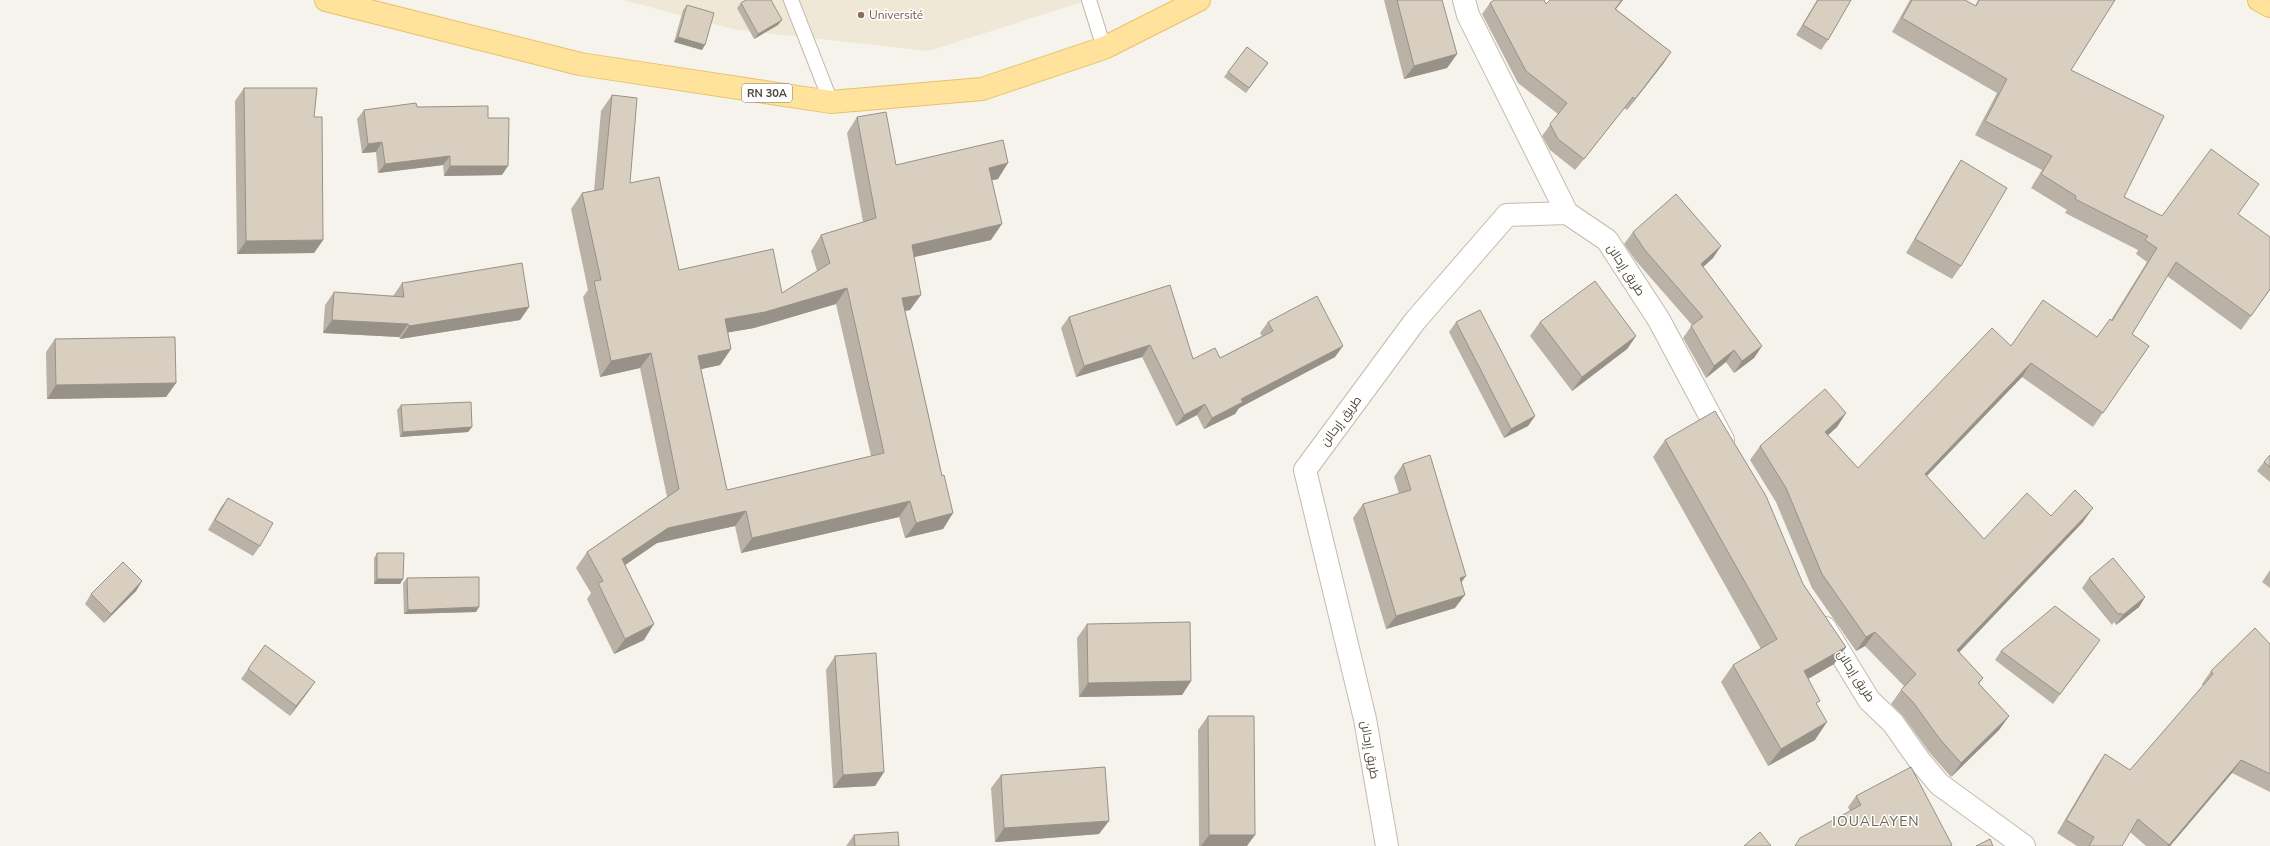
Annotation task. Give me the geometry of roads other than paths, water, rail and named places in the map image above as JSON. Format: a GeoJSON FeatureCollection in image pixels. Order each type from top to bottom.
{"type":"FeatureCollection","features":[{"type":"Feature","properties":{"kind":"main road","name":"RN 30A"},"geometry":{"type":"LineString","coordinates":[[326,0],[580,64],[831,102],[982,89],[1104,48],[1199,0]]}},
{"type":"Feature","properties":{"kind":"main road"},"geometry":{"type":"LineString","coordinates":[[2259,0],[2270,6]]}},
{"type":"Feature","properties":{"kind":"street"},"geometry":{"type":"LineString","coordinates":[[1464,0],[1468,15],[1567,214]]}},
{"type":"Feature","properties":{"kind":"street","name":"طريق إرحالن"},"geometry":{"type":"LineString","coordinates":[[1387,846],[1365,719],[1305,470],[1416,321],[1507,215],[1567,214],[1607,240],[1659,320],[1733,456]]}},
{"type":"Feature","properties":{"kind":"street","name":"طريق إرحالن"},"geometry":{"type":"LineString","coordinates":[[1815,614],[1846,659],[1869,700],[1894,723],[1919,760],[1939,784],[2024,846]]}},
{"type":"Feature","properties":{"kind":"lane"},"geometry":{"type":"LineString","coordinates":[[791,0],[831,102]]}},
{"type":"Feature","properties":{"kind":"lane"},"geometry":{"type":"LineString","coordinates":[[1089,0],[1104,48]]}},
{"type":"Feature","properties":{"kind":"place","name":"Université"},"geometry":{"type":"Point","coordinates":[861,15]}},
{"type":"Feature","properties":{"kind":"district","name":"IOUALAYEN"},"geometry":{"type":"Point","coordinates":[1876,821]}}]}
